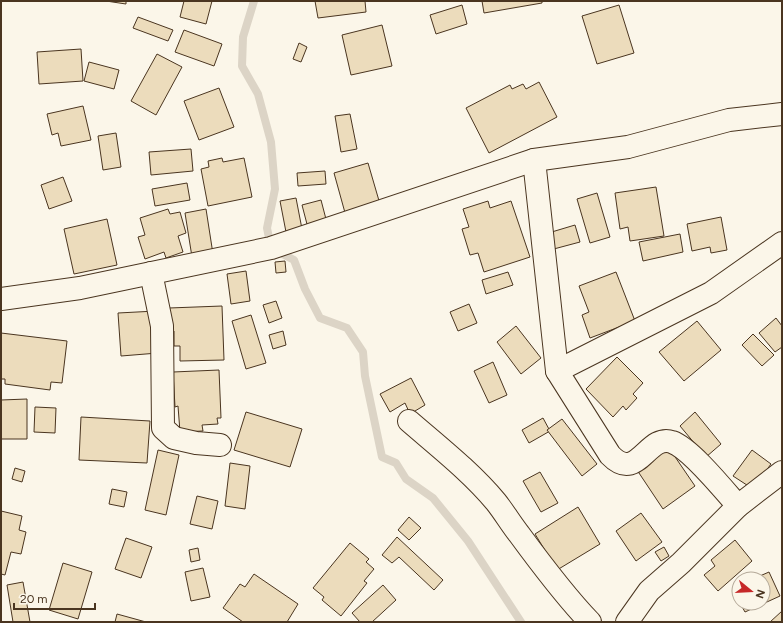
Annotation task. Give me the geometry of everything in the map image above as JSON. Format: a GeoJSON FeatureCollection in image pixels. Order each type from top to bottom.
{"type":"FeatureCollection","features":[{"type":"Feature","properties":{"kind":"street"},"geometry":{"type":"LineString","coordinates":[[1,299],[80,288],[271,248],[534,160],[628,147],[730,120],[782,114]]}},
{"type":"Feature","properties":{"kind":"street"},"geometry":{"type":"LineString","coordinates":[[534,160],[557,371],[610,455],[616,462],[627,465],[660,442],[671,441],[681,446],[703,467],[738,506]]}},
{"type":"Feature","properties":{"kind":"street"},"geometry":{"type":"LineString","coordinates":[[557,371],[711,293],[782,243]]}},
{"type":"Feature","properties":{"kind":"street"},"geometry":{"type":"LineString","coordinates":[[151,273],[162,326],[163,428],[174,438],[196,443],[220,445]]}},
{"type":"Feature","properties":{"kind":"street"},"geometry":{"type":"LineString","coordinates":[[409,421],[479,483],[496,502],[530,548],[590,622]]}},
{"type":"Feature","properties":{"kind":"street"},"geometry":{"type":"LineString","coordinates":[[627,622],[649,592],[681,563],[738,506],[782,472]]}},
{"type":"Feature","properties":{"kind":"building"},"geometry":{"type":"Polygon","coordinates":[[[106,1],[126,1],[126,4],[106,1]]]}},
{"type":"Feature","properties":{"kind":"building"},"geometry":{"type":"Polygon","coordinates":[[[184,1],[212,1],[206,24],[180,17],[184,1]]]}},
{"type":"Feature","properties":{"kind":"building"},"geometry":{"type":"Polygon","coordinates":[[[315,1],[365,1],[366,12],[318,18],[315,1]]]}},
{"type":"Feature","properties":{"kind":"building"},"geometry":{"type":"Polygon","coordinates":[[[482,1],[542,1],[542,3],[484,13],[482,1]]]}},
{"type":"Feature","properties":{"kind":"building"},"geometry":{"type":"Polygon","coordinates":[[[462,5],[467,24],[436,34],[430,15],[462,5]]]}},
{"type":"Feature","properties":{"kind":"building"},"geometry":{"type":"Polygon","coordinates":[[[619,5],[634,53],[597,64],[582,16],[619,5]]]}},
{"type":"Feature","properties":{"kind":"building"},"geometry":{"type":"Polygon","coordinates":[[[138,17],[173,30],[168,41],[133,28],[138,17]]]}},
{"type":"Feature","properties":{"kind":"building"},"geometry":{"type":"Polygon","coordinates":[[[382,25],[392,66],[351,75],[342,35],[382,25]]]}},
{"type":"Feature","properties":{"kind":"building"},"geometry":{"type":"Polygon","coordinates":[[[184,30],[222,44],[214,66],[175,52],[184,30]]]}},
{"type":"Feature","properties":{"kind":"building"},"geometry":{"type":"Polygon","coordinates":[[[299,43],[307,47],[301,62],[293,59],[299,43]]]}},
{"type":"Feature","properties":{"kind":"building"},"geometry":{"type":"Polygon","coordinates":[[[81,49],[83,81],[39,84],[37,52],[81,49]]]}},
{"type":"Feature","properties":{"kind":"building"},"geometry":{"type":"Polygon","coordinates":[[[157,54],[182,67],[156,115],[131,101],[157,54]]]}},
{"type":"Feature","properties":{"kind":"building"},"geometry":{"type":"Polygon","coordinates":[[[89,62],[119,70],[114,89],[84,81],[89,62]]]}},
{"type":"Feature","properties":{"kind":"building"},"geometry":{"type":"Polygon","coordinates":[[[539,82],[557,117],[489,153],[466,108],[510,85],[512,89],[523,84],[526,89],[539,82]]]}},
{"type":"Feature","properties":{"kind":"building"},"geometry":{"type":"Polygon","coordinates":[[[219,88],[234,127],[199,140],[184,101],[219,88]]]}},
{"type":"Feature","properties":{"kind":"building"},"geometry":{"type":"Polygon","coordinates":[[[83,106],[91,140],[61,146],[58,133],[52,135],[47,114],[83,106]]]}},
{"type":"Feature","properties":{"kind":"building"},"geometry":{"type":"Polygon","coordinates":[[[350,114],[357,149],[341,152],[335,116],[350,114]]]}},
{"type":"Feature","properties":{"kind":"building"},"geometry":{"type":"Polygon","coordinates":[[[116,133],[121,167],[103,170],[98,136],[116,133]]]}},
{"type":"Feature","properties":{"kind":"building"},"geometry":{"type":"Polygon","coordinates":[[[191,149],[193,171],[151,175],[149,152],[191,149]]]}},
{"type":"Feature","properties":{"kind":"building"},"geometry":{"type":"Polygon","coordinates":[[[222,158],[223,162],[244,158],[252,197],[208,206],[201,169],[209,167],[208,161],[222,158]]]}},
{"type":"Feature","properties":{"kind":"building"},"geometry":{"type":"Polygon","coordinates":[[[368,163],[382,211],[347,220],[334,173],[368,163]]]}},
{"type":"Feature","properties":{"kind":"building"},"geometry":{"type":"Polygon","coordinates":[[[325,171],[326,184],[298,186],[297,173],[325,171]]]}},
{"type":"Feature","properties":{"kind":"building"},"geometry":{"type":"Polygon","coordinates":[[[63,177],[72,201],[49,209],[41,185],[63,177]]]}},
{"type":"Feature","properties":{"kind":"building"},"geometry":{"type":"Polygon","coordinates":[[[187,183],[190,200],[155,206],[152,189],[187,183]]]}},
{"type":"Feature","properties":{"kind":"building"},"geometry":{"type":"Polygon","coordinates":[[[656,187],[664,236],[630,241],[628,227],[620,229],[615,193],[656,187]]]}},
{"type":"Feature","properties":{"kind":"building"},"geometry":{"type":"Polygon","coordinates":[[[597,193],[610,237],[590,243],[577,199],[597,193]]]}},
{"type":"Feature","properties":{"kind":"building"},"geometry":{"type":"Polygon","coordinates":[[[296,198],[302,229],[286,232],[280,201],[296,198]]]}},
{"type":"Feature","properties":{"kind":"building"},"geometry":{"type":"Polygon","coordinates":[[[321,200],[327,223],[308,228],[302,205],[321,200]]]}},
{"type":"Feature","properties":{"kind":"building"},"geometry":{"type":"Polygon","coordinates":[[[488,201],[490,208],[511,201],[530,257],[484,272],[478,253],[470,255],[462,229],[469,227],[463,209],[488,201]]]}},
{"type":"Feature","properties":{"kind":"building"},"geometry":{"type":"Polygon","coordinates":[[[168,209],[170,214],[180,212],[186,233],[178,236],[183,252],[166,258],[164,252],[145,259],[138,237],[145,235],[140,218],[168,209]]]}},
{"type":"Feature","properties":{"kind":"building"},"geometry":{"type":"Polygon","coordinates":[[[206,209],[213,254],[192,257],[185,213],[206,209]]]}},
{"type":"Feature","properties":{"kind":"building"},"geometry":{"type":"Polygon","coordinates":[[[721,217],[727,250],[711,253],[710,247],[692,251],[687,224],[721,217]]]}},
{"type":"Feature","properties":{"kind":"building"},"geometry":{"type":"Polygon","coordinates":[[[107,219],[117,265],[74,274],[64,229],[107,219]]]}},
{"type":"Feature","properties":{"kind":"building"},"geometry":{"type":"Polygon","coordinates":[[[575,225],[580,242],[550,250],[545,234],[575,225]]]}},
{"type":"Feature","properties":{"kind":"building"},"geometry":{"type":"Polygon","coordinates":[[[680,234],[683,252],[643,261],[639,242],[680,234]]]}},
{"type":"Feature","properties":{"kind":"building"},"geometry":{"type":"Polygon","coordinates":[[[285,261],[286,272],[276,273],[275,262],[285,261]]]}},
{"type":"Feature","properties":{"kind":"building"},"geometry":{"type":"Polygon","coordinates":[[[246,271],[250,301],[231,304],[227,274],[246,271]]]}},
{"type":"Feature","properties":{"kind":"building"},"geometry":{"type":"Polygon","coordinates":[[[508,272],[513,285],[486,294],[482,280],[508,272]]]}},
{"type":"Feature","properties":{"kind":"building"},"geometry":{"type":"Polygon","coordinates":[[[616,272],[635,321],[590,338],[582,315],[589,312],[579,286],[616,272]]]}},
{"type":"Feature","properties":{"kind":"building"},"geometry":{"type":"Polygon","coordinates":[[[276,301],[282,318],[269,323],[263,305],[276,301]]]}},
{"type":"Feature","properties":{"kind":"building"},"geometry":{"type":"Polygon","coordinates":[[[469,304],[477,323],[458,331],[450,312],[469,304]]]}},
{"type":"Feature","properties":{"kind":"building"},"geometry":{"type":"Polygon","coordinates":[[[222,306],[224,360],[180,361],[180,346],[174,346],[174,331],[169,331],[169,308],[222,306]]]}},
{"type":"Feature","properties":{"kind":"building"},"geometry":{"type":"Polygon","coordinates":[[[156,311],[158,353],[121,356],[118,313],[156,311]]]}},
{"type":"Feature","properties":{"kind":"building"},"geometry":{"type":"Polygon","coordinates":[[[251,315],[266,363],[246,369],[232,321],[251,315]]]}},
{"type":"Feature","properties":{"kind":"building"},"geometry":{"type":"Polygon","coordinates":[[[776,318],[782,326],[782,347],[775,352],[759,333],[776,318]]]}},
{"type":"Feature","properties":{"kind":"building"},"geometry":{"type":"Polygon","coordinates":[[[697,321],[721,350],[684,381],[659,352],[697,321]]]}},
{"type":"Feature","properties":{"kind":"building"},"geometry":{"type":"Polygon","coordinates":[[[516,326],[541,358],[521,374],[497,342],[516,326]]]}},
{"type":"Feature","properties":{"kind":"building"},"geometry":{"type":"Polygon","coordinates":[[[283,331],[286,345],[273,349],[269,335],[283,331]]]}},
{"type":"Feature","properties":{"kind":"building"},"geometry":{"type":"Polygon","coordinates":[[[1,333],[67,341],[62,383],[51,382],[50,390],[5,384],[5,379],[1,379],[1,333]]]}},
{"type":"Feature","properties":{"kind":"building"},"geometry":{"type":"Polygon","coordinates":[[[753,334],[774,355],[762,366],[742,345],[753,334]]]}},
{"type":"Feature","properties":{"kind":"building"},"geometry":{"type":"Polygon","coordinates":[[[617,357],[643,383],[633,394],[637,398],[626,410],[623,406],[613,417],[586,389],[617,357]]]}},
{"type":"Feature","properties":{"kind":"building"},"geometry":{"type":"Polygon","coordinates":[[[493,362],[507,395],[489,403],[474,371],[493,362]]]}},
{"type":"Feature","properties":{"kind":"building"},"geometry":{"type":"Polygon","coordinates":[[[219,370],[221,418],[217,418],[218,424],[202,425],[203,431],[180,432],[178,406],[175,407],[173,372],[219,370]]]}},
{"type":"Feature","properties":{"kind":"building"},"geometry":{"type":"Polygon","coordinates":[[[411,378],[425,405],[410,414],[405,403],[390,412],[380,394],[411,378]]]}},
{"type":"Feature","properties":{"kind":"building"},"geometry":{"type":"Polygon","coordinates":[[[27,399],[27,439],[1,439],[1,400],[27,399]]]}},
{"type":"Feature","properties":{"kind":"building"},"geometry":{"type":"Polygon","coordinates":[[[35,407],[56,408],[55,433],[34,432],[35,407]]]}},
{"type":"Feature","properties":{"kind":"building"},"geometry":{"type":"Polygon","coordinates":[[[246,412],[302,429],[290,467],[234,450],[246,412]]]}},
{"type":"Feature","properties":{"kind":"building"},"geometry":{"type":"Polygon","coordinates":[[[695,412],[721,444],[706,457],[680,426],[695,412]]]}},
{"type":"Feature","properties":{"kind":"building"},"geometry":{"type":"Polygon","coordinates":[[[81,417],[150,421],[147,463],[79,460],[81,417]]]}},
{"type":"Feature","properties":{"kind":"building"},"geometry":{"type":"Polygon","coordinates":[[[543,418],[550,431],[529,443],[522,430],[543,418]]]}},
{"type":"Feature","properties":{"kind":"building"},"geometry":{"type":"Polygon","coordinates":[[[562,419],[597,464],[582,476],[547,430],[562,419]]]}},
{"type":"Feature","properties":{"kind":"building"},"geometry":{"type":"Polygon","coordinates":[[[669,448],[695,486],[663,509],[637,470],[669,448]]]}},
{"type":"Feature","properties":{"kind":"building"},"geometry":{"type":"Polygon","coordinates":[[[158,450],[179,455],[166,515],[145,510],[158,450]]]}},
{"type":"Feature","properties":{"kind":"building"},"geometry":{"type":"Polygon","coordinates":[[[752,450],[771,464],[753,489],[733,476],[752,450]]]}},
{"type":"Feature","properties":{"kind":"building"},"geometry":{"type":"Polygon","coordinates":[[[230,463],[250,466],[245,509],[225,506],[230,463]]]}},
{"type":"Feature","properties":{"kind":"building"},"geometry":{"type":"Polygon","coordinates":[[[15,468],[25,471],[22,482],[12,479],[15,468]]]}},
{"type":"Feature","properties":{"kind":"building"},"geometry":{"type":"Polygon","coordinates":[[[540,472],[558,503],[541,512],[523,481],[540,472]]]}},
{"type":"Feature","properties":{"kind":"building"},"geometry":{"type":"Polygon","coordinates":[[[112,489],[127,492],[124,507],[109,504],[112,489]]]}},
{"type":"Feature","properties":{"kind":"building"},"geometry":{"type":"Polygon","coordinates":[[[197,496],[218,501],[212,529],[190,524],[197,496]]]}},
{"type":"Feature","properties":{"kind":"building"},"geometry":{"type":"Polygon","coordinates":[[[578,507],[600,544],[557,570],[535,534],[578,507]]]}},
{"type":"Feature","properties":{"kind":"building"},"geometry":{"type":"Polygon","coordinates":[[[1,511],[22,516],[19,530],[26,532],[21,554],[11,552],[5,575],[1,574],[1,511]]]}},
{"type":"Feature","properties":{"kind":"building"},"geometry":{"type":"Polygon","coordinates":[[[641,513],[662,542],[636,561],[616,531],[641,513]]]}},
{"type":"Feature","properties":{"kind":"building"},"geometry":{"type":"Polygon","coordinates":[[[409,517],[421,528],[409,540],[398,530],[409,517]]]}},
{"type":"Feature","properties":{"kind":"building"},"geometry":{"type":"Polygon","coordinates":[[[397,537],[443,580],[434,590],[399,557],[392,563],[382,555],[397,537]]]}},
{"type":"Feature","properties":{"kind":"building"},"geometry":{"type":"Polygon","coordinates":[[[126,538],[152,547],[141,578],[115,569],[126,538]]]}},
{"type":"Feature","properties":{"kind":"building"},"geometry":{"type":"Polygon","coordinates":[[[735,540],[752,561],[741,571],[731,571],[731,580],[718,591],[704,575],[715,566],[711,560],[735,540]]]}},
{"type":"Feature","properties":{"kind":"building"},"geometry":{"type":"Polygon","coordinates":[[[350,543],[369,559],[366,562],[374,569],[364,581],[367,583],[341,616],[322,600],[324,597],[313,588],[350,543]]]}},
{"type":"Feature","properties":{"kind":"building"},"geometry":{"type":"Polygon","coordinates":[[[664,547],[669,556],[661,561],[655,552],[664,547]]]}},
{"type":"Feature","properties":{"kind":"building"},"geometry":{"type":"Polygon","coordinates":[[[198,548],[200,560],[191,562],[189,550],[198,548]]]}},
{"type":"Feature","properties":{"kind":"building"},"geometry":{"type":"Polygon","coordinates":[[[63,563],[92,572],[78,619],[49,610],[63,563]]]}},
{"type":"Feature","properties":{"kind":"building"},"geometry":{"type":"Polygon","coordinates":[[[203,568],[210,597],[191,601],[185,572],[203,568]]]}},
{"type":"Feature","properties":{"kind":"building"},"geometry":{"type":"Polygon","coordinates":[[[254,574],[298,604],[287,622],[243,622],[223,608],[240,584],[245,587],[254,574]]]}},
{"type":"Feature","properties":{"kind":"building"},"geometry":{"type":"Polygon","coordinates":[[[771,576],[780,596],[771,600],[771,576]]]}},
{"type":"Feature","properties":{"kind":"building"},"geometry":{"type":"Polygon","coordinates":[[[23,582],[30,622],[13,622],[7,585],[23,582]]]}},
{"type":"Feature","properties":{"kind":"building"},"geometry":{"type":"Polygon","coordinates":[[[383,585],[396,600],[372,622],[360,622],[352,613],[383,585]]]}},
{"type":"Feature","properties":{"kind":"building"},"geometry":{"type":"Polygon","coordinates":[[[782,611],[782,622],[770,622],[782,611]]]}},
{"type":"Feature","properties":{"kind":"building"},"geometry":{"type":"Polygon","coordinates":[[[117,614],[146,622],[115,622],[117,614]]]}},
{"type":"Feature","properties":{"kind":"waterway"},"geometry":{"type":"LineString","coordinates":[[254,1],[243,37],[242,66],[258,94],[271,142],[275,189],[267,228],[271,248],[294,260],[305,289],[320,318],[347,328],[363,352],[365,376],[382,457],[396,463],[406,479],[433,498],[468,541],[521,622]]}}]}
